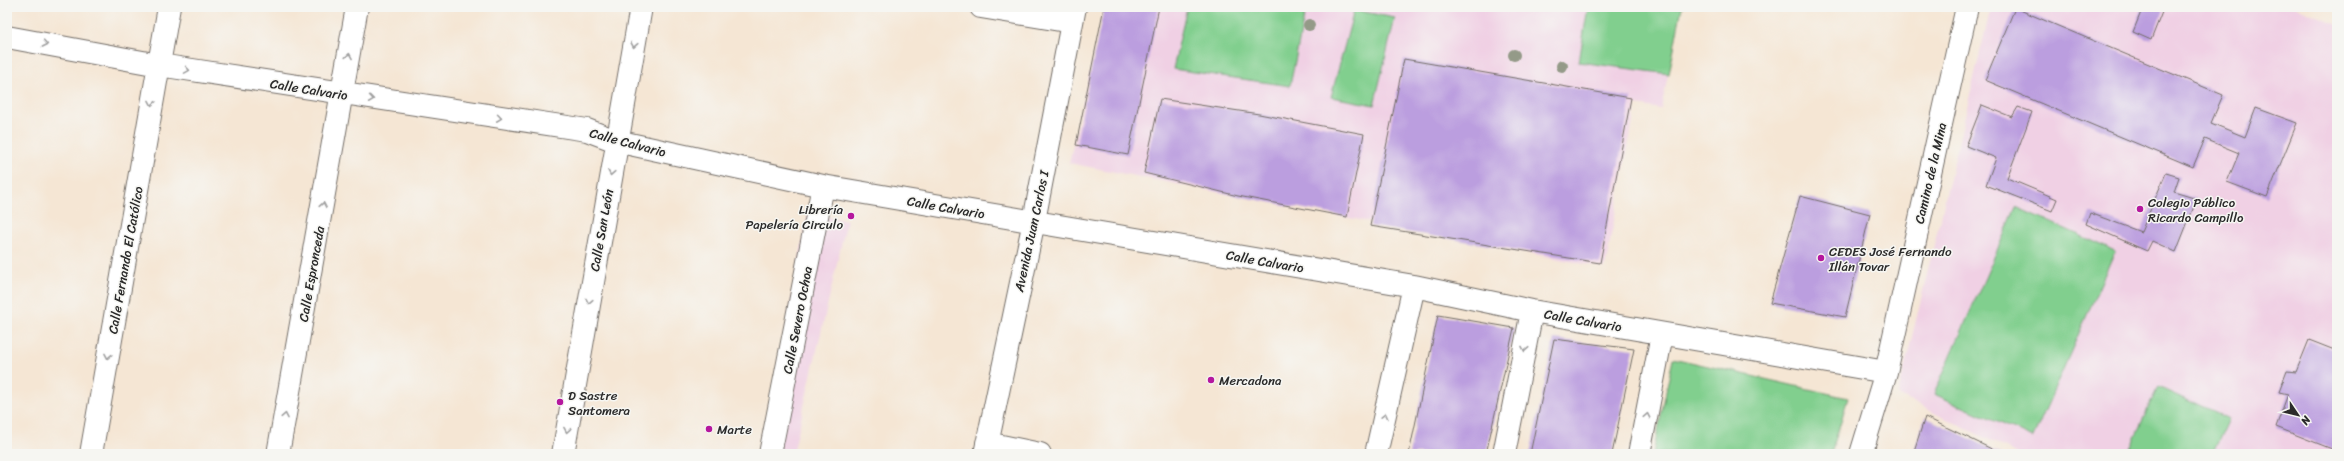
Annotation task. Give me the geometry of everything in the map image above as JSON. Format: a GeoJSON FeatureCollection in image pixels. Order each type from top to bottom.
{"type":"FeatureCollection","features":[{"type":"Feature","properties":{"kind":"street","name":"Calle Fernando El Católico"},"geometry":{"type":"LineString","coordinates":[[91,454],[169,7]]}},
{"type":"Feature","properties":{"kind":"street","name":"Calle Espronceda"},"geometry":{"type":"LineString","coordinates":[[278,454],[357,7]]}},
{"type":"Feature","properties":{"kind":"street","name":"Calle San León"},"geometry":{"type":"LineString","coordinates":[[563,454],[616,141],[641,7]]}},
{"type":"Feature","properties":{"kind":"street"},"geometry":{"type":"LineString","coordinates":[[981,7],[1074,15]]}},
{"type":"Feature","properties":{"kind":"street","name":"Camino de la Mina"},"geometry":{"type":"LineString","coordinates":[[1860,454],[1886,372],[1967,7]]}},
{"type":"Feature","properties":{"kind":"street","name":"Avenida Juan Carlos I"},"geometry":{"type":"LineString","coordinates":[[986,449],[1034,221],[1074,15]]}},
{"type":"Feature","properties":{"kind":"street","name":"Calle Calvario"},"geometry":{"type":"LineString","coordinates":[[7,37],[159,65],[587,130],[616,141],[823,186],[1414,286],[1532,311],[1886,372]]}},
{"type":"Feature","properties":{"kind":"street","name":"Calle Severo Ochoa"},"geometry":{"type":"LineString","coordinates":[[770,454],[823,186]]}},
{"type":"Feature","properties":{"kind":"street"},"geometry":{"type":"LineString","coordinates":[[1376,454],[1414,286]]}},
{"type":"Feature","properties":{"kind":"street"},"geometry":{"type":"LineString","coordinates":[[1504,454],[1532,311]]}},
{"type":"Feature","properties":{"kind":"street"},"geometry":{"type":"LineString","coordinates":[[1639,454],[1662,334]]}},
{"type":"Feature","properties":{"kind":"street"},"geometry":{"type":"LineString","coordinates":[[986,449],[1040,454]]}},
{"type":"Feature","properties":{"kind":"shaded area"},"geometry":{"type":"Polygon","coordinates":[[[1105,7],[1682,7],[1661,109],[1636,105],[1605,268],[1069,163],[1105,7]]]}},
{"type":"Feature","properties":{"kind":"shaded area","name":"Colegio Público Ricardo Campillo"},"geometry":{"type":"Polygon","coordinates":[[[1991,7],[2296,7],[2337,24],[2337,454],[2018,454],[1898,395],[1991,7]]]}},
{"type":"Feature","properties":{"kind":"shaded area"},"geometry":{"type":"Polygon","coordinates":[[[808,214],[847,220],[793,454],[762,454],[808,214]]]}},
{"type":"Feature","properties":{"kind":"green space"},"geometry":{"type":"Polygon","coordinates":[[[1187,7],[1306,7],[1290,86],[1173,69],[1187,7]]]}},
{"type":"Feature","properties":{"kind":"green space"},"geometry":{"type":"Polygon","coordinates":[[[1588,7],[1682,7],[1669,74],[1579,62],[1588,7]]]}},
{"type":"Feature","properties":{"kind":"green space"},"geometry":{"type":"Polygon","coordinates":[[[1354,10],[1395,18],[1374,105],[1331,97],[1354,10]]]}},
{"type":"Feature","properties":{"kind":"green space"},"geometry":{"type":"Polygon","coordinates":[[[2016,207],[2115,251],[2033,438],[1934,394],[2016,207]]]}},
{"type":"Feature","properties":{"kind":"green space"},"geometry":{"type":"Polygon","coordinates":[[[1673,358],[1848,398],[1831,454],[1653,454],[1673,358]]]}},
{"type":"Feature","properties":{"kind":"green space"},"geometry":{"type":"Polygon","coordinates":[[[2158,387],[2229,419],[2213,454],[2127,454],[2158,387]]]}},
{"type":"Feature","properties":{"kind":"building"},"geometry":{"type":"Polygon","coordinates":[[[1104,7],[1159,7],[1128,155],[1076,145],[1104,7]]]}},
{"type":"Feature","properties":{"kind":"building"},"geometry":{"type":"Polygon","coordinates":[[[2143,7],[2164,7],[2151,40],[2133,32],[2143,7]]]}},
{"type":"Feature","properties":{"kind":"building"},"geometry":{"type":"Polygon","coordinates":[[[2015,8],[2223,95],[2211,123],[2245,137],[2256,108],[2297,123],[2267,197],[2227,182],[2239,153],[2205,139],[2193,167],[1985,80],[2015,8]]]}},
{"type":"Feature","properties":{"kind":"building"},"geometry":{"type":"Polygon","coordinates":[[[1404,59],[1631,98],[1600,263],[1370,226],[1404,59]]]}},
{"type":"Feature","properties":{"kind":"building"},"geometry":{"type":"Polygon","coordinates":[[[1160,99],[1259,114],[1364,134],[1347,217],[1238,196],[1144,173],[1160,99]]]}},
{"type":"Feature","properties":{"kind":"building"},"geometry":{"type":"Polygon","coordinates":[[[1982,105],[2012,117],[2018,107],[2032,112],[2007,178],[2057,199],[2052,211],[1986,185],[1996,158],[1966,146],[1982,105]]]}},
{"type":"Feature","properties":{"kind":"building"},"geometry":{"type":"Polygon","coordinates":[[[2166,173],[2179,177],[2174,192],[2197,199],[2176,252],[2152,241],[2147,251],[2086,224],[2090,213],[2141,232],[2166,173]]]}},
{"type":"Feature","properties":{"kind":"building","name":"CEDES José Fernando Illán Tovar"},"geometry":{"type":"Polygon","coordinates":[[[1800,196],[1870,214],[1845,317],[1770,303],[1800,196]]]}},
{"type":"Feature","properties":{"kind":"building"},"geometry":{"type":"Polygon","coordinates":[[[1438,315],[1514,328],[1486,454],[1409,454],[1438,315]]]}},
{"type":"Feature","properties":{"kind":"building"},"geometry":{"type":"Polygon","coordinates":[[[1554,339],[1634,349],[1612,454],[1530,454],[1554,339]]]}},
{"type":"Feature","properties":{"kind":"building"},"geometry":{"type":"Polygon","coordinates":[[[2309,340],[2337,351],[2337,451],[2276,427],[2288,394],[2279,392],[2287,371],[2296,372],[2309,340]]]}},
{"type":"Feature","properties":{"kind":"building"},"geometry":{"type":"Polygon","coordinates":[[[1925,417],[2002,454],[1913,454],[1925,417]]]}},
{"type":"Feature","properties":{"kind":"place","name":"Colegio Público Ricardo Campillo"},"geometry":{"type":"Point","coordinates":[2140,209]}},
{"type":"Feature","properties":{"kind":"place","name":"Librería Papelería Circulo"},"geometry":{"type":"Point","coordinates":[851,216]}},
{"type":"Feature","properties":{"kind":"place","name":"CEDES José Fernando Illán Tovar"},"geometry":{"type":"Point","coordinates":[1821,258]}},
{"type":"Feature","properties":{"kind":"place","name":"Mercadona"},"geometry":{"type":"Point","coordinates":[1211,380]}},
{"type":"Feature","properties":{"kind":"place","name":"D Sastre Santomera"},"geometry":{"type":"Point","coordinates":[560,402]}},
{"type":"Feature","properties":{"kind":"place","name":"Marte"},"geometry":{"type":"Point","coordinates":[709,429]}}]}
